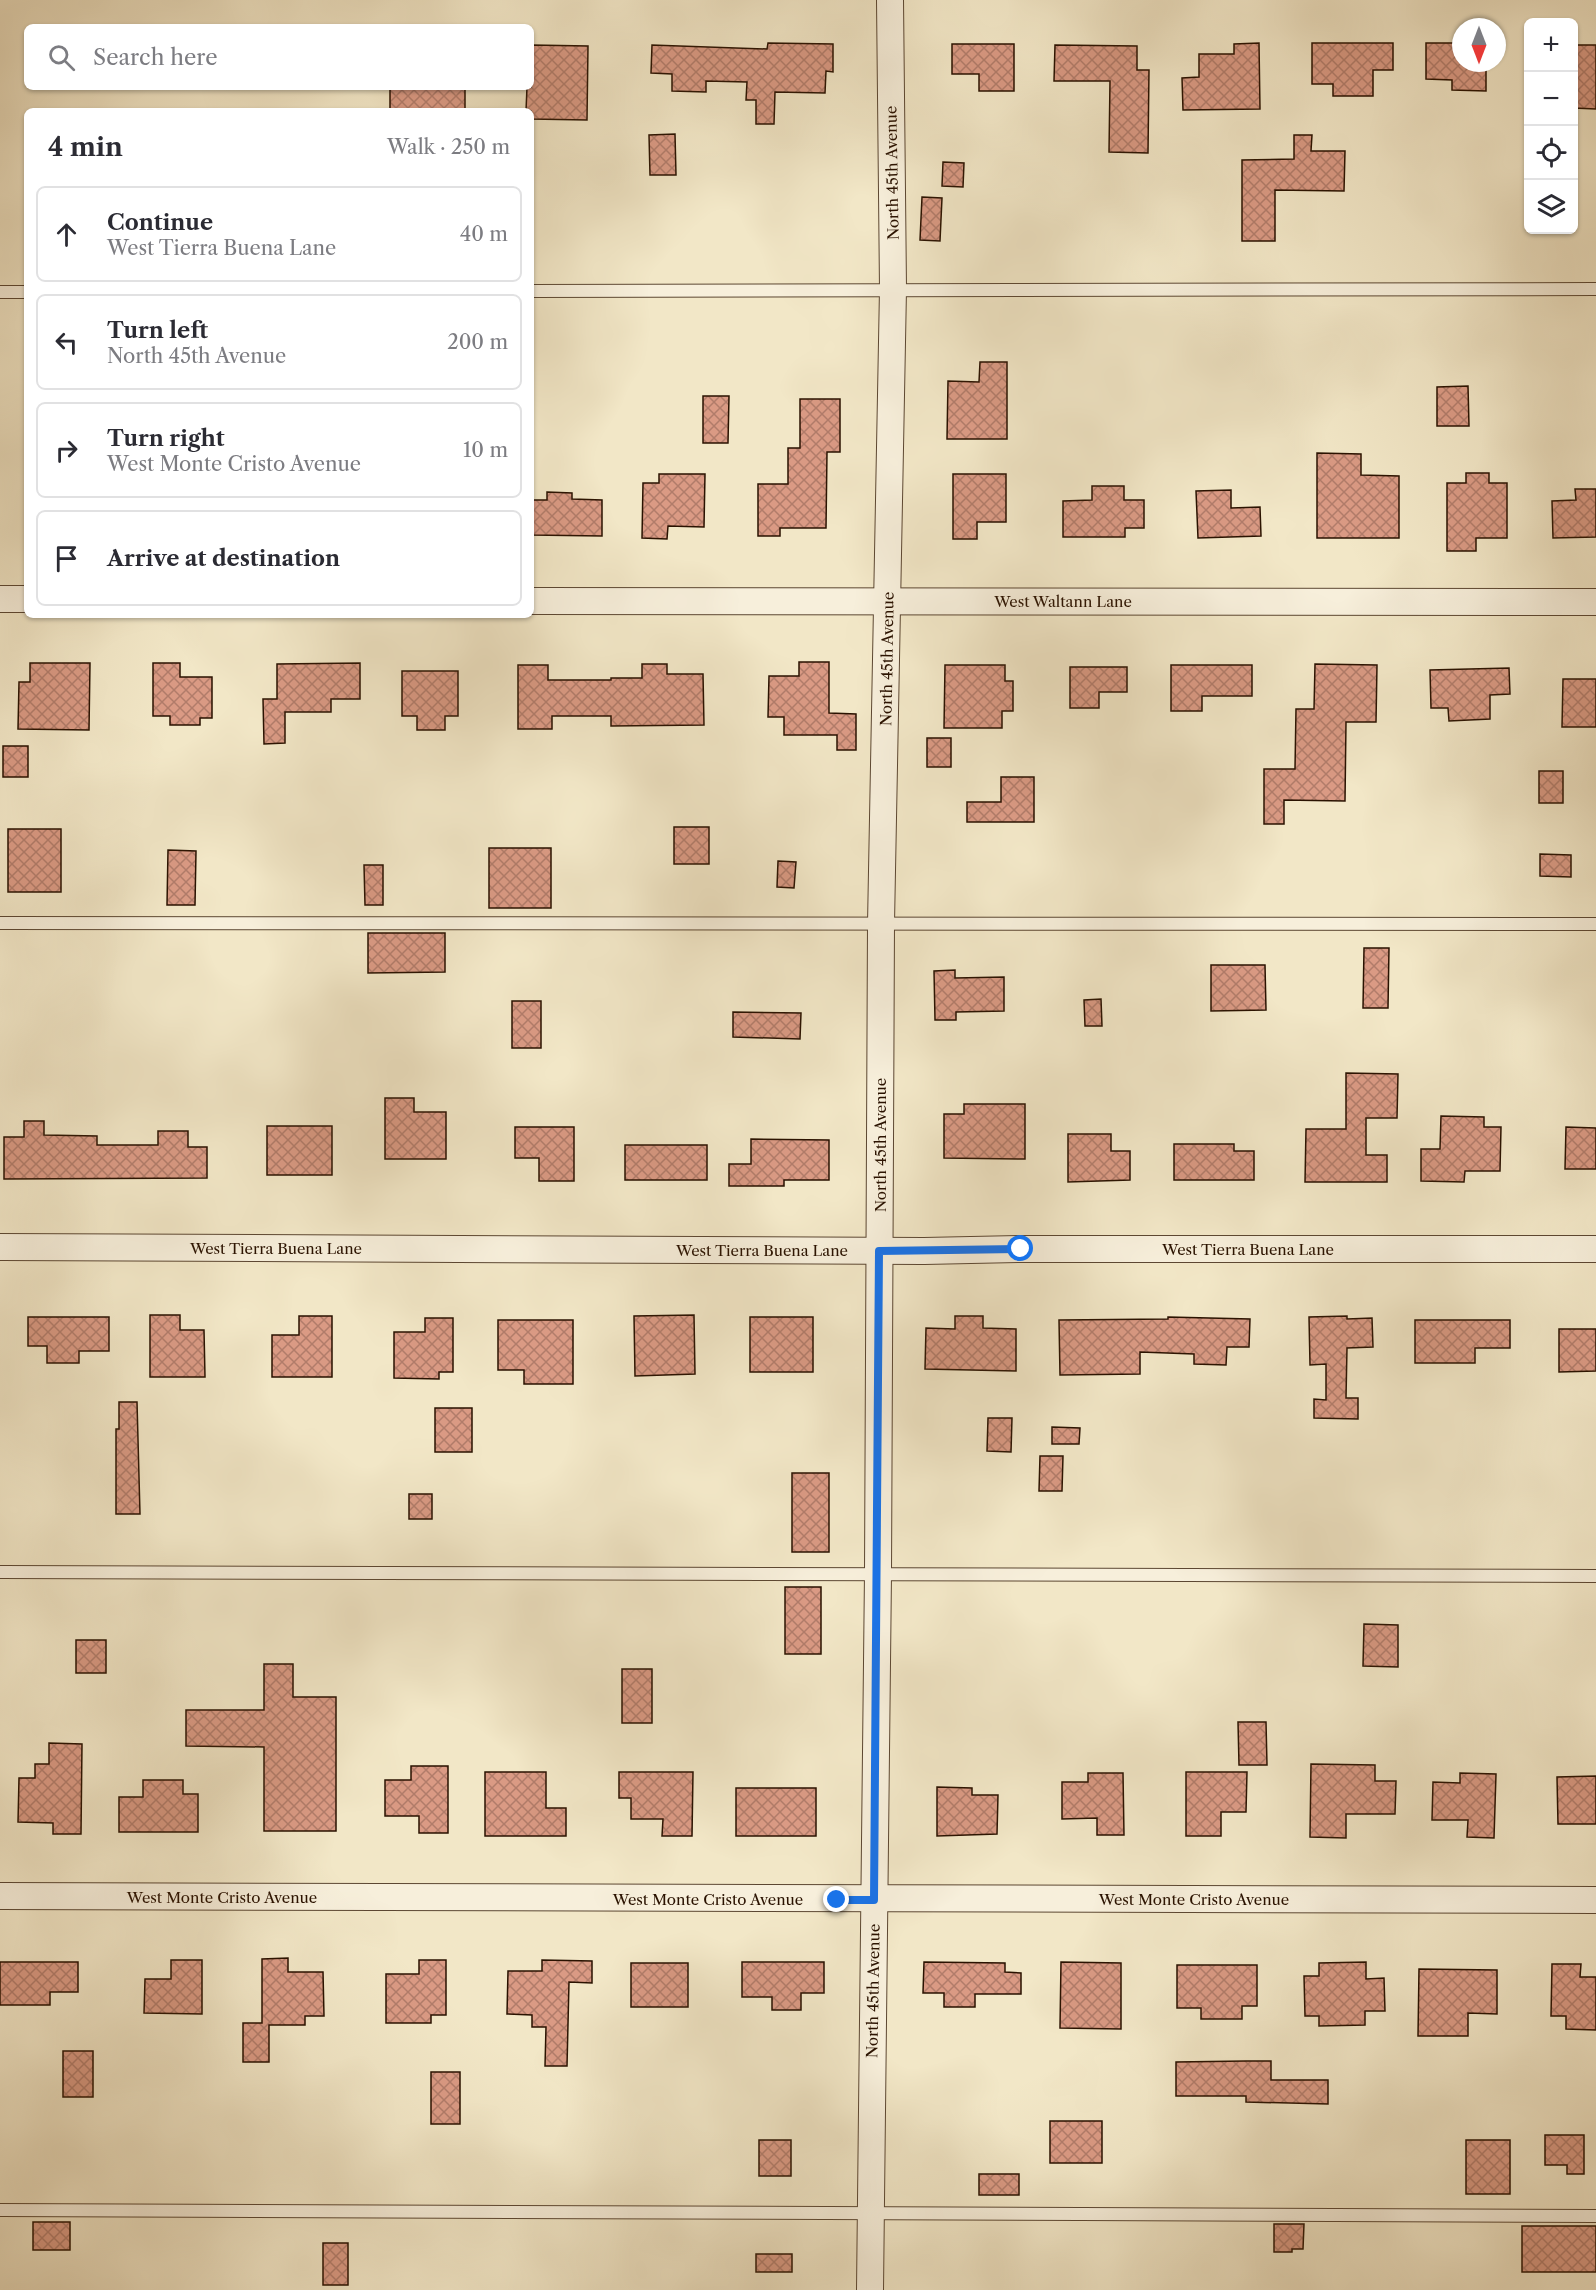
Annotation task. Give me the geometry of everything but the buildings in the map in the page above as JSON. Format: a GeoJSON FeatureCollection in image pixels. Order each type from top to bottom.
{"type":"FeatureCollection","features":[{"type":"Feature","properties":{"kind":"street","name":"North 45th Avenue"},"geometry":{"type":"LineString","coordinates":[[870,2290],[878,1573],[881,924],[889,601],[893,289],[890,0]]}},
{"type":"Feature","properties":{"kind":"street"},"geometry":{"type":"LineString","coordinates":[[0,599],[24,599]]}},
{"type":"Feature","properties":{"kind":"street","name":"West Waltann Lane"},"geometry":{"type":"LineString","coordinates":[[534,601],[1596,602]]}},
{"type":"Feature","properties":{"kind":"street","name":"West Tierra Buena Lane"},"geometry":{"type":"LineString","coordinates":[[0,1247],[879,1251],[1596,1250]]}},
{"type":"Feature","properties":{"kind":"street","name":"West Monte Cristo Avenue"},"geometry":{"type":"LineString","coordinates":[[0,1896],[874,1900],[1596,1899]]}},
{"type":"Feature","properties":{"kind":"lane"},"geometry":{"type":"LineString","coordinates":[[534,291],[1596,289]]}},
{"type":"Feature","properties":{"kind":"lane"},"geometry":{"type":"LineString","coordinates":[[0,292],[24,292]]}},
{"type":"Feature","properties":{"kind":"lane"},"geometry":{"type":"LineString","coordinates":[[0,923],[1596,924]]}},
{"type":"Feature","properties":{"kind":"lane"},"geometry":{"type":"LineString","coordinates":[[0,1572],[1596,1576]]}},
{"type":"Feature","properties":{"kind":"lane"},"geometry":{"type":"LineString","coordinates":[[0,2211],[1596,2216]]}},
{"type":"Feature","properties":{"kind":"route"},"geometry":{"type":"LineString","coordinates":[[837,1900],[874,1900],[879,1251],[1021,1249]]}}]}
